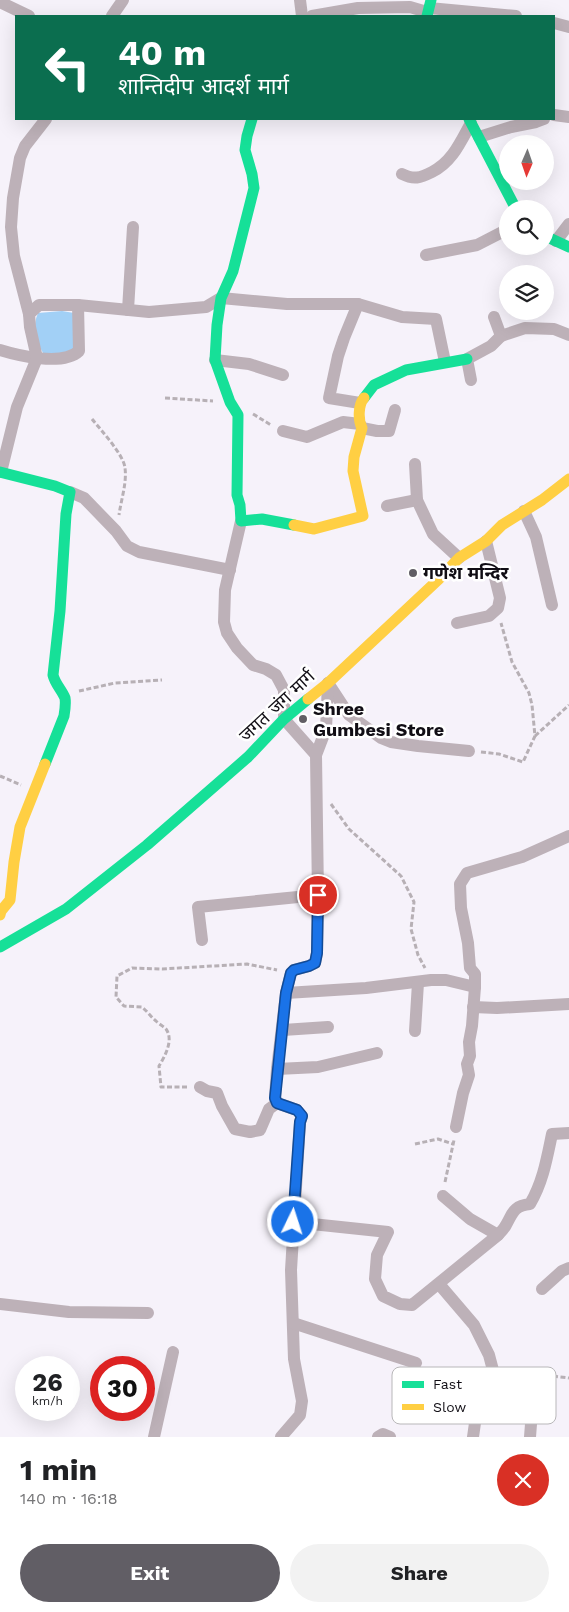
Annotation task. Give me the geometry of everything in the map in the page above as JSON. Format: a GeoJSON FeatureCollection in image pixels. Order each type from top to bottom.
{"type":"FeatureCollection","features":[{"type":"Feature","properties":{"kind":"street"},"geometry":{"type":"LineString","coordinates":[[113,15],[123,0]]}},
{"type":"Feature","properties":{"kind":"street"},"geometry":{"type":"LineString","coordinates":[[0,2],[27,15]]}},
{"type":"Feature","properties":{"kind":"street"},"geometry":{"type":"LineString","coordinates":[[318,15],[358,8],[401,7],[504,15]]}},
{"type":"Feature","properties":{"kind":"street"},"geometry":{"type":"LineString","coordinates":[[555,23],[569,27]]}},
{"type":"Feature","properties":{"kind":"street"},"geometry":{"type":"LineString","coordinates":[[555,115],[569,117]]}},
{"type":"Feature","properties":{"kind":"street"},"geometry":{"type":"LineString","coordinates":[[45,120],[25,146],[20,158],[13,198],[14,256],[30,314],[30,327],[37,358],[17,407],[1,472],[55,486],[84,498],[116,531],[127,546],[139,552],[230,570]]}},
{"type":"Feature","properties":{"kind":"street"},"geometry":{"type":"LineString","coordinates":[[252,120],[245,152],[254,177],[254,188],[233,271],[221,298],[215,360],[230,402],[238,415],[237,495],[241,521],[225,590],[224,622],[227,634],[252,665],[266,669],[276,675],[284,690],[284,719],[316,755]]}},
{"type":"Feature","properties":{"kind":"street"},"geometry":{"type":"LineString","coordinates":[[479,137],[511,126],[541,120]]}},
{"type":"Feature","properties":{"kind":"street"},"geometry":{"type":"LineString","coordinates":[[470,121],[511,200]]}},
{"type":"Feature","properties":{"kind":"street"},"geometry":{"type":"LineString","coordinates":[[402,174],[412,178],[419,178],[442,167],[450,159],[470,121]]}},
{"type":"Feature","properties":{"kind":"street"},"geometry":{"type":"LineString","coordinates":[[554,235],[569,224]]}},
{"type":"Feature","properties":{"kind":"street"},"geometry":{"type":"LineString","coordinates":[[128,310],[133,227]]}},
{"type":"Feature","properties":{"kind":"street"},"geometry":{"type":"LineString","coordinates":[[426,254],[478,245],[499,234]]}},
{"type":"Feature","properties":{"kind":"street"},"geometry":{"type":"LineString","coordinates":[[554,240],[569,247]]}},
{"type":"Feature","properties":{"kind":"street"},"geometry":{"type":"LineString","coordinates":[[30,314],[39,305],[78,304],[149,312],[206,307],[221,298],[287,304],[358,304],[402,317],[436,319],[445,362]]}},
{"type":"Feature","properties":{"kind":"street"},"geometry":{"type":"LineString","coordinates":[[0,350],[37,358],[68,358],[74,355],[79,351],[78,304]]}},
{"type":"Feature","properties":{"kind":"street"},"geometry":{"type":"LineString","coordinates":[[358,304],[338,356],[329,398],[360,403]]}},
{"type":"Feature","properties":{"kind":"street"},"geometry":{"type":"LineString","coordinates":[[494,317],[501,336]]}},
{"type":"Feature","properties":{"kind":"street"},"geometry":{"type":"LineString","coordinates":[[241,521],[262,519],[314,529],[363,516],[353,471],[354,457],[361,426],[360,403],[374,385],[406,370],[467,359],[491,346],[501,336],[525,328],[554,329],[569,335]]}},
{"type":"Feature","properties":{"kind":"street"},"geometry":{"type":"LineString","coordinates":[[467,359],[471,380]]}},
{"type":"Feature","properties":{"kind":"street"},"geometry":{"type":"LineString","coordinates":[[215,360],[249,364],[283,375]]}},
{"type":"Feature","properties":{"kind":"street"},"geometry":{"type":"LineString","coordinates":[[283,431],[308,437],[343,422],[377,431],[389,432],[395,410]]}},
{"type":"Feature","properties":{"kind":"street"},"geometry":{"type":"LineString","coordinates":[[415,464],[417,500],[433,534],[459,558]]}},
{"type":"Feature","properties":{"kind":"street","name":"जगत जंग मार्ग"},"geometry":{"type":"LineString","coordinates":[[0,947],[66,909],[147,845],[248,757],[284,719],[328,683],[459,558],[486,541],[502,525],[569,479]]}},
{"type":"Feature","properties":{"kind":"street"},"geometry":{"type":"LineString","coordinates":[[0,915],[1,910],[10,900],[20,827],[64,716],[66,704],[63,694],[54,684],[53,675],[60,611],[66,514],[70,492]]}},
{"type":"Feature","properties":{"kind":"street"},"geometry":{"type":"LineString","coordinates":[[387,506],[417,500]]}},
{"type":"Feature","properties":{"kind":"street"},"geometry":{"type":"LineString","coordinates":[[524,511],[536,537],[552,605]]}},
{"type":"Feature","properties":{"kind":"street"},"geometry":{"type":"LineString","coordinates":[[457,623],[489,616],[498,608],[500,598],[486,541]]}},
{"type":"Feature","properties":{"kind":"street"},"geometry":{"type":"LineString","coordinates":[[328,683],[349,715],[381,738],[391,742],[418,746],[469,751]]}},
{"type":"Feature","properties":{"kind":"street"},"geometry":{"type":"LineString","coordinates":[[277,1103],[275,1098],[277,1069],[286,993],[291,973],[294,970],[315,963],[317,953],[316,755],[326,729],[328,683]]}},
{"type":"Feature","properties":{"kind":"street"},"geometry":{"type":"LineString","coordinates":[[456,1127],[469,1075],[469,1042],[475,987],[475,974],[470,968],[468,943],[461,908],[460,884],[467,873],[522,857],[569,836]]}},
{"type":"Feature","properties":{"kind":"street"},"geometry":{"type":"LineString","coordinates":[[202,940],[198,907],[318,895]]}},
{"type":"Feature","properties":{"kind":"street"},"geometry":{"type":"LineString","coordinates":[[286,993],[418,983],[431,980],[446,980],[475,987]]}},
{"type":"Feature","properties":{"kind":"street"},"geometry":{"type":"LineString","coordinates":[[414,1031],[418,983]]}},
{"type":"Feature","properties":{"kind":"street"},"geometry":{"type":"LineString","coordinates":[[473,1007],[497,1008],[569,1004]]}},
{"type":"Feature","properties":{"kind":"street"},"geometry":{"type":"LineString","coordinates":[[283,1030],[328,1027]]}},
{"type":"Feature","properties":{"kind":"street"},"geometry":{"type":"LineString","coordinates":[[277,1069],[318,1067],[377,1053]]}},
{"type":"Feature","properties":{"kind":"street"},"geometry":{"type":"LineString","coordinates":[[200,1087],[207,1091],[218,1093],[222,1106],[235,1129],[250,1132],[260,1130],[269,1109],[277,1103]]}},
{"type":"Feature","properties":{"kind":"street"},"geometry":{"type":"LineString","coordinates":[[277,1103],[297,1110],[302,1116],[300,1122],[291,1270],[294,1360],[302,1401],[300,1415],[281,1437]]}},
{"type":"Feature","properties":{"kind":"street"},"geometry":{"type":"LineString","coordinates":[[293,1222],[388,1232],[377,1255],[374,1279],[384,1296],[400,1304],[412,1304],[498,1235],[510,1214],[520,1205],[530,1204],[537,1192],[544,1170],[552,1134],[569,1133]]}},
{"type":"Feature","properties":{"kind":"street"},"geometry":{"type":"LineString","coordinates":[[442,1196],[470,1219],[498,1235]]}},
{"type":"Feature","properties":{"kind":"street"},"geometry":{"type":"LineString","coordinates":[[542,1289],[569,1268]]}},
{"type":"Feature","properties":{"kind":"street"},"geometry":{"type":"LineString","coordinates":[[439,1284],[474,1325],[489,1355],[492,1367]]}},
{"type":"Feature","properties":{"kind":"street"},"geometry":{"type":"LineString","coordinates":[[0,1304],[69,1312],[148,1313]]}},
{"type":"Feature","properties":{"kind":"street"},"geometry":{"type":"LineString","coordinates":[[293,1324],[416,1363]]}},
{"type":"Feature","properties":{"kind":"street"},"geometry":{"type":"LineString","coordinates":[[154,1437],[173,1352]]}},
{"type":"Feature","properties":{"kind":"street"},"geometry":{"type":"LineString","coordinates":[[473,1437],[475,1424]]}},
{"type":"Feature","properties":{"kind":"street"},"geometry":{"type":"LineString","coordinates":[[530,1437],[531,1424]]}},
{"type":"Feature","properties":{"kind":"street"},"geometry":{"type":"LineString","coordinates":[[378,1437],[383,1434],[390,1437]]}},
{"type":"Feature","properties":{"kind":"path"},"geometry":{"type":"LineString","coordinates":[[92,419],[108,437],[125,466],[125,480],[116,531]]}},
{"type":"Feature","properties":{"kind":"path"},"geometry":{"type":"LineString","coordinates":[[498,608],[512,662],[529,693],[535,736]]}},
{"type":"Feature","properties":{"kind":"path"},"geometry":{"type":"LineString","coordinates":[[63,694],[115,684],[162,680]]}},
{"type":"Feature","properties":{"kind":"path"},"geometry":{"type":"LineString","coordinates":[[469,751],[499,754],[523,762],[535,736],[569,704]]}},
{"type":"Feature","properties":{"kind":"path"},"geometry":{"type":"LineString","coordinates":[[317,785],[349,830],[401,876],[414,902],[411,929],[418,955],[431,980]]}},
{"type":"Feature","properties":{"kind":"path"},"geometry":{"type":"LineString","coordinates":[[200,1087],[161,1087],[159,1066],[166,1055],[169,1045],[168,1033],[142,1007],[124,1006],[116,997],[117,976],[132,968],[162,969],[247,964],[291,973]]}},
{"type":"Feature","properties":{"kind":"path"},"geometry":{"type":"LineString","coordinates":[[442,1196],[456,1127]]}},
{"type":"Feature","properties":{"kind":"path"},"geometry":{"type":"LineString","coordinates":[[415,1144],[438,1139],[453,1144]]}},
{"type":"Feature","properties":{"kind":"path"},"geometry":{"type":"LineString","coordinates":[[416,1363],[421,1367]]}},
{"type":"Feature","properties":{"kind":"path"},"geometry":{"type":"LineString","coordinates":[[556,1376],[569,1378]]}},
{"type":"Feature","properties":{"kind":"water"},"geometry":{"type":"Polygon","coordinates":[[[62,311],[74,313],[76,348],[67,353],[43,353],[38,344],[36,333],[35,323],[38,313],[62,311]]]}},
{"type":"Feature","properties":{"kind":"traffic: fast"},"geometry":{"type":"LineString","coordinates":[[427,15],[431,0]]}},
{"type":"Feature","properties":{"kind":"traffic: fast"},"geometry":{"type":"LineString","coordinates":[[252,120],[245,150],[254,188],[233,271],[221,298],[215,360],[230,402],[238,415],[237,495],[241,521],[262,519],[294,525]]}},
{"type":"Feature","properties":{"kind":"traffic: fast"},"geometry":{"type":"LineString","coordinates":[[470,120],[511,200]]}},
{"type":"Feature","properties":{"kind":"traffic: fast"},"geometry":{"type":"LineString","coordinates":[[554,240],[569,247]]}},
{"type":"Feature","properties":{"kind":"traffic: fast"},"geometry":{"type":"LineString","coordinates":[[364,398],[374,385],[406,370],[467,359]]}},
{"type":"Feature","properties":{"kind":"traffic: fast"},"geometry":{"type":"LineString","coordinates":[[0,472],[55,486],[70,492],[66,514],[60,611],[53,675],[65,698],[65,707],[64,716],[45,764]]}},
{"type":"Feature","properties":{"kind":"traffic: fast"},"geometry":{"type":"LineString","coordinates":[[0,947],[66,909],[147,845],[248,757],[284,719],[308,699]]}},
{"type":"Feature","properties":{"kind":"traffic: slow"},"geometry":{"type":"LineString","coordinates":[[294,525],[314,529],[363,516],[353,471],[354,457],[362,428],[359,417],[364,398]]}},
{"type":"Feature","properties":{"kind":"traffic: slow"},"geometry":{"type":"LineString","coordinates":[[308,699],[328,683],[459,558],[486,541],[502,525],[542,500],[569,479]]}},
{"type":"Feature","properties":{"kind":"traffic: slow"},"geometry":{"type":"LineString","coordinates":[[0,915],[10,900],[20,827],[45,764]]}},
{"type":"Feature","properties":{"kind":"place","name":"गणेश मन्दिर"},"geometry":{"type":"Point","coordinates":[413,573]}},
{"type":"Feature","properties":{"kind":"place","name":"Shree Gumbesi Store"},"geometry":{"type":"Point","coordinates":[303,719]}},
{"type":"Feature","properties":{"kind":"route"},"geometry":{"type":"LineString","coordinates":[[293,1222],[302,1116],[297,1110],[277,1103],[275,1098],[277,1069],[287,986],[291,973],[294,970],[315,963],[317,953],[318,895]]}}]}
